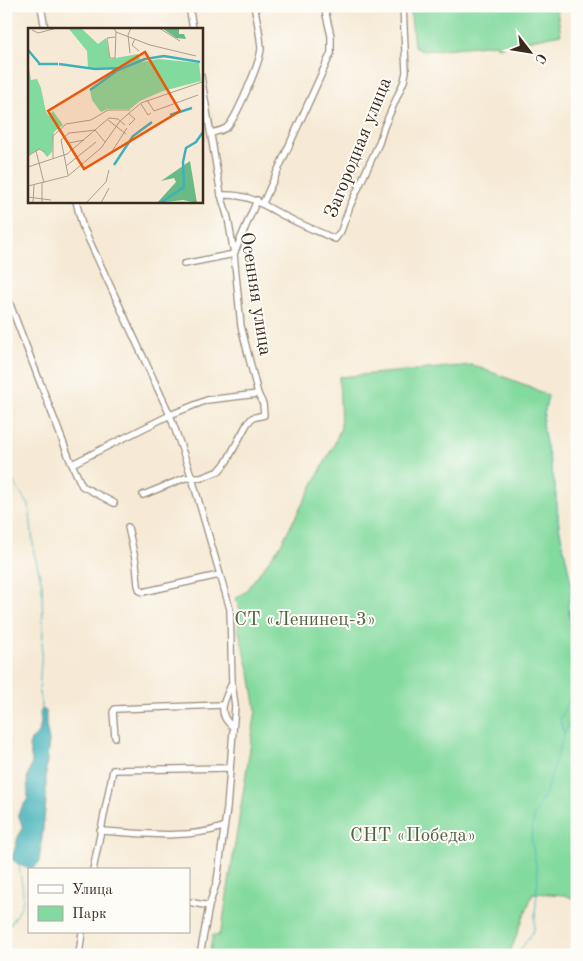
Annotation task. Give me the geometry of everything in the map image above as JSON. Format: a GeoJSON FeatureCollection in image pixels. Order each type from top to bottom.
{"type":"FeatureCollection","features":[{"type":"Feature","properties":{"kind":"street"},"geometry":{"type":"LineString","coordinates":[[42,6],[45,28]]}},
{"type":"Feature","properties":{"kind":"street"},"geometry":{"type":"LineString","coordinates":[[189,6],[193,28]]}},
{"type":"Feature","properties":{"kind":"street"},"geometry":{"type":"LineString","coordinates":[[211,133],[227,128],[242,101],[259,59],[261,48],[254,6]]}},
{"type":"Feature","properties":{"kind":"street"},"geometry":{"type":"LineString","coordinates":[[184,264],[234,254],[331,53],[331,36],[324,6]]}},
{"type":"Feature","properties":{"kind":"street","name":"Загородная улица"},"geometry":{"type":"LineString","coordinates":[[260,202],[274,211],[335,239],[341,231],[404,81],[406,63],[402,6]]}},
{"type":"Feature","properties":{"kind":"street","name":"Осенняя улица"},"geometry":{"type":"LineString","coordinates":[[192,478],[201,478],[219,471],[227,461],[246,424],[252,418],[264,415],[263,404],[258,394],[241,326],[234,254],[228,218],[221,195],[202,82]]}},
{"type":"Feature","properties":{"kind":"street"},"geometry":{"type":"LineString","coordinates":[[221,195],[236,194],[260,202]]}},
{"type":"Feature","properties":{"kind":"street"},"geometry":{"type":"LineString","coordinates":[[76,202],[82,225],[170,415],[192,478],[230,609],[234,706],[227,808],[216,881],[209,906],[200,955]]}},
{"type":"Feature","properties":{"kind":"street"},"geometry":{"type":"LineString","coordinates":[[6,294],[82,486],[114,503]]}},
{"type":"Feature","properties":{"kind":"street"},"geometry":{"type":"LineString","coordinates":[[72,464],[170,415],[207,400],[258,394]]}},
{"type":"Feature","properties":{"kind":"street"},"geometry":{"type":"LineString","coordinates":[[144,495],[184,478],[192,478]]}},
{"type":"Feature","properties":{"kind":"street"},"geometry":{"type":"LineString","coordinates":[[128,527],[140,591],[143,592],[219,575]]}},
{"type":"Feature","properties":{"kind":"street"},"geometry":{"type":"LineString","coordinates":[[232,683],[222,705],[225,720],[233,727]]}},
{"type":"Feature","properties":{"kind":"street"},"geometry":{"type":"LineString","coordinates":[[115,737],[113,712],[115,710],[222,705]]}},
{"type":"Feature","properties":{"kind":"street"},"geometry":{"type":"LineString","coordinates":[[92,868],[113,770],[230,768]]}},
{"type":"Feature","properties":{"kind":"street"},"geometry":{"type":"LineString","coordinates":[[100,831],[169,835],[204,832],[223,827]]}},
{"type":"Feature","properties":{"kind":"street"},"geometry":{"type":"LineString","coordinates":[[190,902],[209,906]]}},
{"type":"Feature","properties":{"kind":"street"},"geometry":{"type":"LineString","coordinates":[[79,955],[82,934]]}},
{"type":"Feature","properties":{"kind":"green space"},"geometry":{"type":"Polygon","coordinates":[[[410,6],[556,6],[561,34],[497,47],[496,44],[423,51],[414,46],[410,6]]]}},
{"type":"Feature","properties":{"kind":"green space","name":"СНТ «Победа»"},"geometry":{"type":"Polygon","coordinates":[[[472,365],[531,387],[548,396],[542,424],[555,485],[559,526],[572,587],[568,605],[572,633],[577,634],[577,900],[565,895],[533,893],[509,955],[209,955],[213,935],[218,936],[222,927],[256,710],[250,673],[238,628],[241,611],[235,599],[244,593],[280,546],[334,445],[341,427],[339,377],[472,365]]]}},
{"type":"Feature","properties":{"kind":"water"},"geometry":{"type":"Polygon","coordinates":[[[42,709],[46,711],[49,741],[46,769],[46,802],[39,863],[35,867],[28,867],[20,865],[12,859],[18,837],[23,828],[18,814],[28,798],[27,779],[32,762],[29,746],[31,740],[39,731],[42,709]]]}},
{"type":"Feature","properties":{"kind":"waterway"},"geometry":{"type":"LineString","coordinates":[[548,396],[542,424],[555,485],[559,526],[572,587],[568,605],[574,646],[575,688],[560,719],[564,734]]}},
{"type":"Feature","properties":{"kind":"waterway"},"geometry":{"type":"LineString","coordinates":[[6,468],[29,505],[34,552],[42,584],[43,632],[39,692],[42,709]]}},
{"type":"Feature","properties":{"kind":"waterway"},"geometry":{"type":"LineString","coordinates":[[517,955],[534,930],[538,877],[531,837],[534,815],[545,795],[564,734],[577,707]]}},
{"type":"Feature","properties":{"kind":"waterway"},"geometry":{"type":"LineString","coordinates":[[6,929],[18,912],[23,899],[19,866]]}},
{"type":"Feature","properties":{"kind":"waterway"},"geometry":{"type":"LineString","coordinates":[[6,937],[8,939],[6,942]]}},
{"type":"Feature","properties":{"kind":"park label","name":"СТ «Ленинец-3»"},"geometry":{"type":"Point","coordinates":[305,620]}}]}
